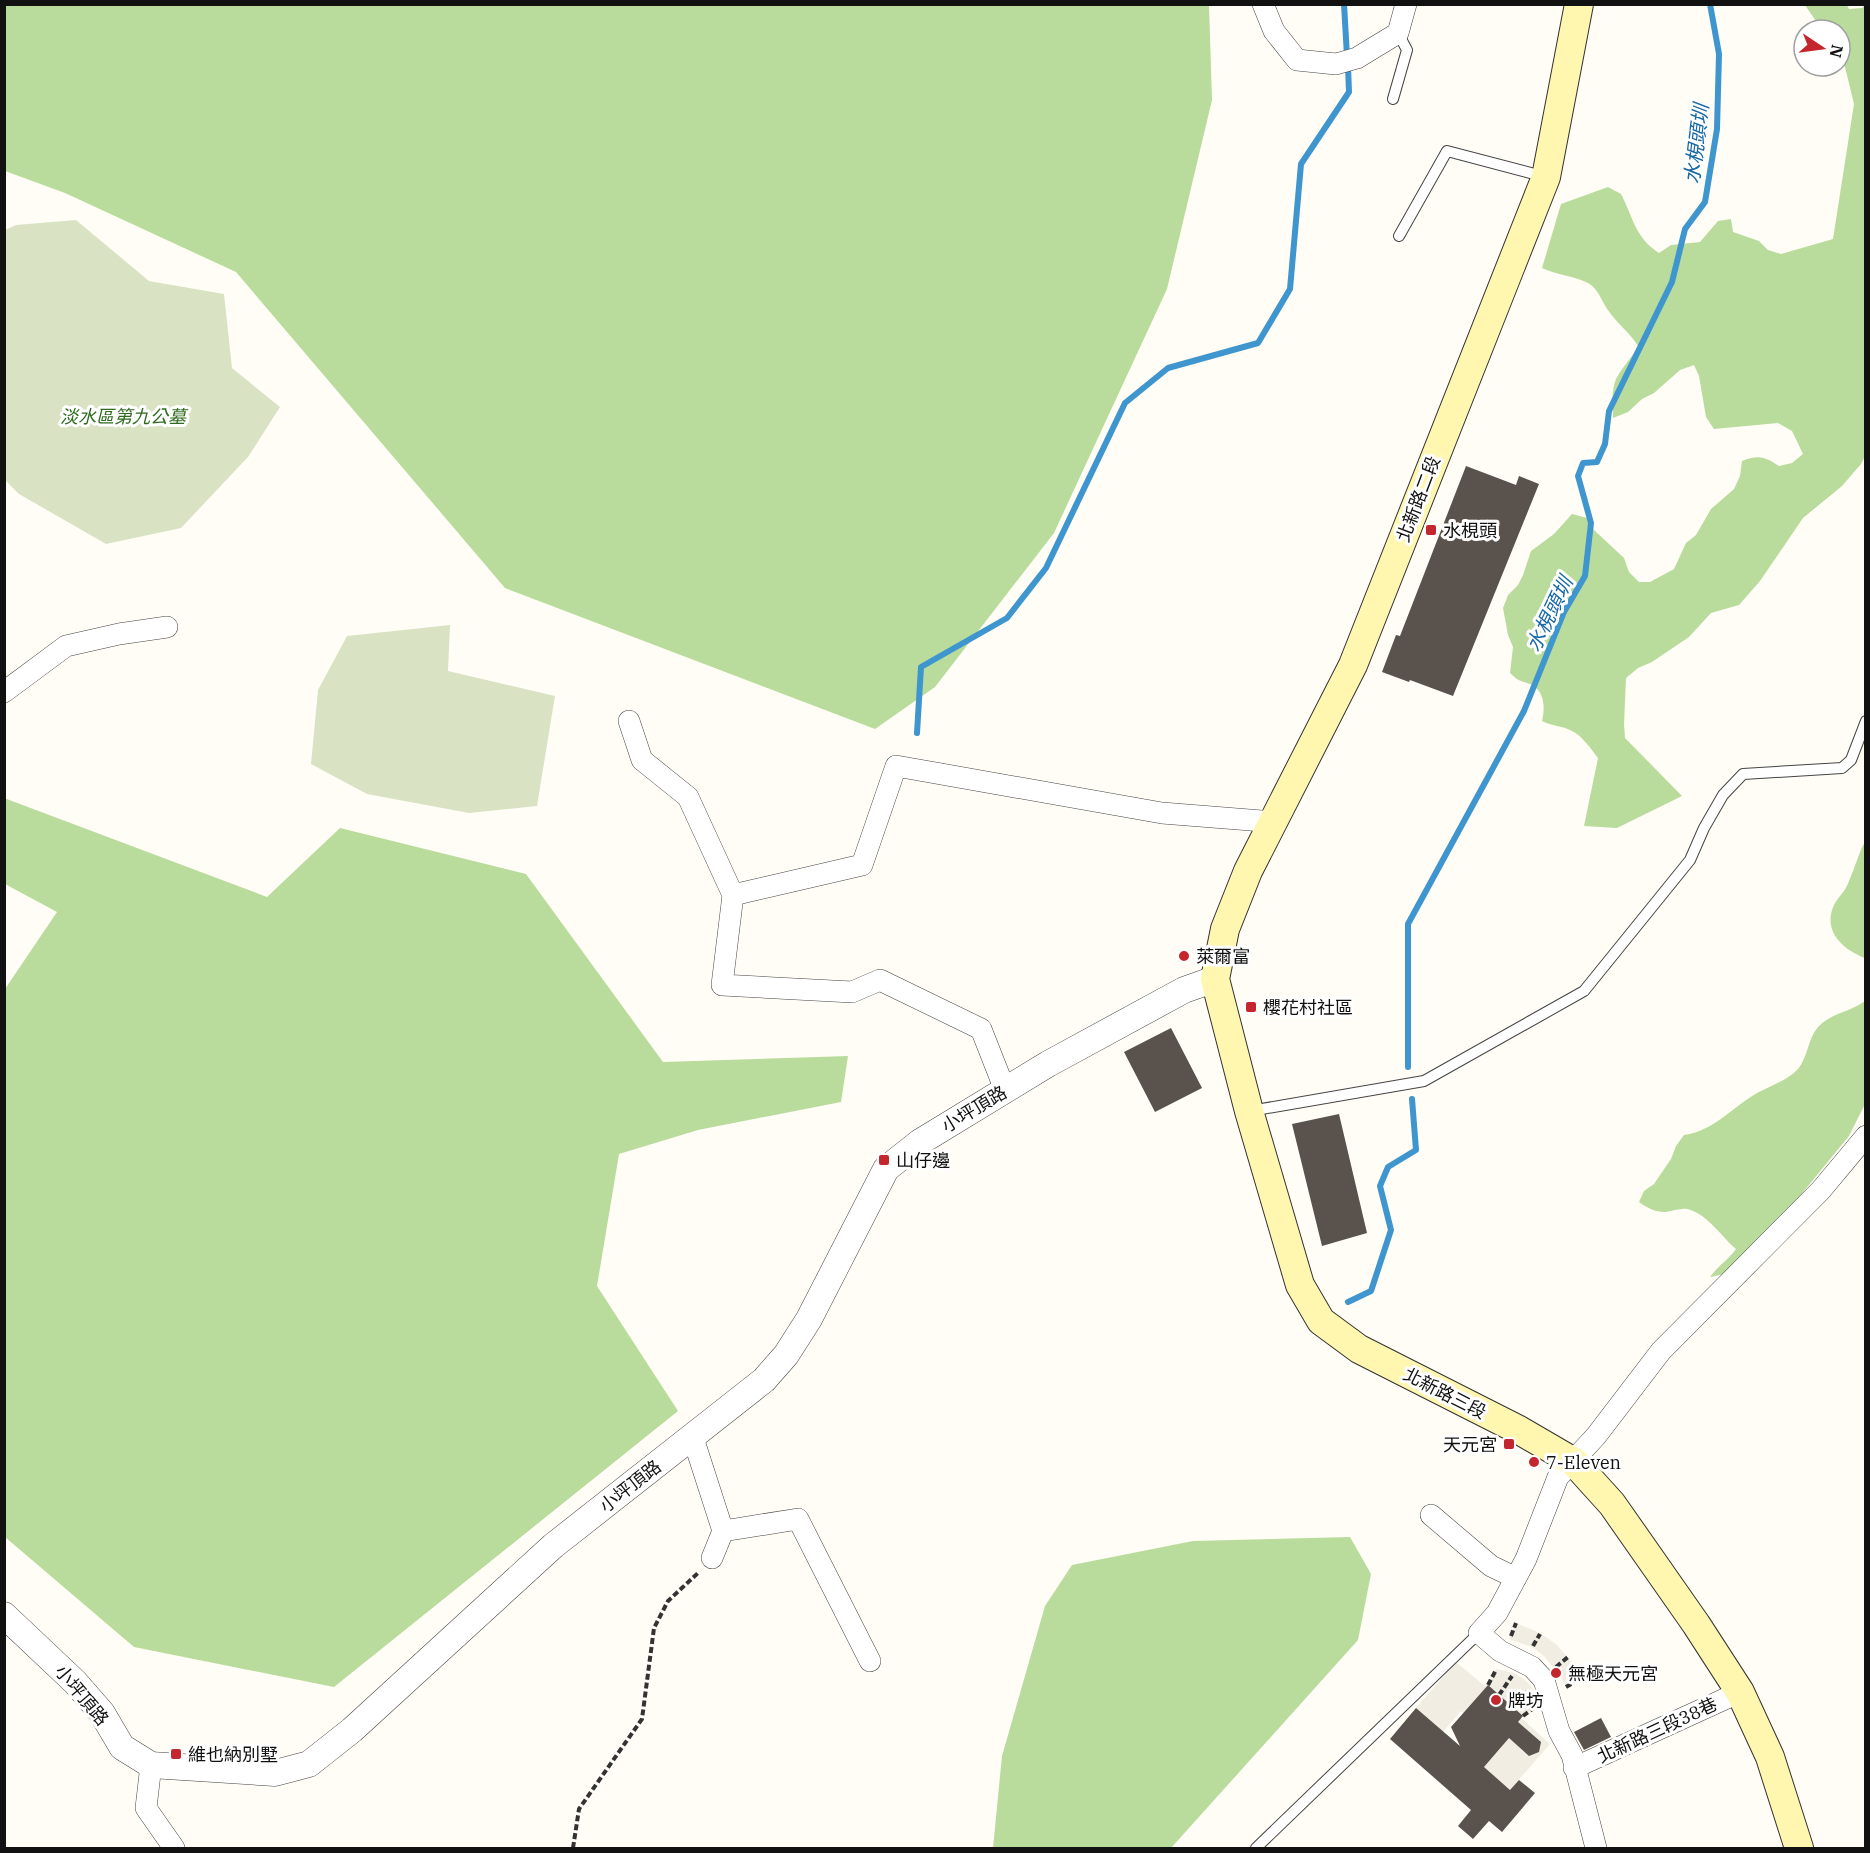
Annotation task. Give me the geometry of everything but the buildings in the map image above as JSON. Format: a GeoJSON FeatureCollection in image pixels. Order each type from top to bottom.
{"type":"FeatureCollection","features":[{"type":"Feature","properties":{"kind":"main road","name":"北新路二段"},"geometry":{"type":"LineString","coordinates":[[1215,979],[1225,929],[1248,871],[1353,665],[1546,177],[1579,4]]}},
{"type":"Feature","properties":{"kind":"main road","name":"北新路三段"},"geometry":{"type":"LineString","coordinates":[[1215,979],[1249,1111],[1300,1285],[1322,1321],[1359,1350],[1519,1430],[1574,1462],[1612,1504],[1696,1624],[1740,1692],[1770,1757],[1799,1848]]}},
{"type":"Feature","properties":{"kind":"main road","name":"北新路三段"},"geometry":{"type":"LineString","coordinates":[[1782,1794],[1783,1848]]}},
{"type":"Feature","properties":{"kind":"street"},"geometry":{"type":"LineString","coordinates":[[1263,4],[1274,32],[1297,60],[1336,64],[1358,58],[1398,33],[1406,4]]}},
{"type":"Feature","properties":{"kind":"street"},"geometry":{"type":"LineString","coordinates":[[4,692],[66,646],[119,634],[167,627]]}},
{"type":"Feature","properties":{"kind":"street"},"geometry":{"type":"LineString","coordinates":[[629,721],[642,760],[688,797],[734,895],[722,986],[852,992],[880,980],[981,1029],[1005,1090]]}},
{"type":"Feature","properties":{"kind":"street"},"geometry":{"type":"LineString","coordinates":[[734,895],[862,865],[896,766],[1161,813],[1274,822]]}},
{"type":"Feature","properties":{"kind":"street","name":"小坪頂路"},"geometry":{"type":"LineString","coordinates":[[4,1616],[75,1682],[102,1713],[122,1747],[152,1764],[275,1773],[309,1764],[352,1730],[553,1546],[764,1380],[786,1355],[814,1310],[886,1169],[920,1142],[1048,1065],[1184,990],[1215,979]]}},
{"type":"Feature","properties":{"kind":"street"},"geometry":{"type":"LineString","coordinates":[[1596,1848],[1572,1755],[1559,1731],[1544,1680],[1532,1667],[1500,1651],[1479,1633],[1497,1613],[1516,1578],[1534,1541],[1558,1477],[1596,1437],[1661,1351],[1821,1190],[1866,1136]]}},
{"type":"Feature","properties":{"kind":"street"},"geometry":{"type":"LineString","coordinates":[[693,1438],[723,1531],[712,1558]]}},
{"type":"Feature","properties":{"kind":"street"},"geometry":{"type":"LineString","coordinates":[[1431,1515],[1491,1566],[1516,1578]]}},
{"type":"Feature","properties":{"kind":"street"},"geometry":{"type":"LineString","coordinates":[[723,1531],[798,1519],[870,1661]]}},
{"type":"Feature","properties":{"kind":"street","name":"北新路三段38巷"},"geometry":{"type":"LineString","coordinates":[[1574,1768],[1740,1692]]}},
{"type":"Feature","properties":{"kind":"street"},"geometry":{"type":"LineString","coordinates":[[152,1764],[146,1808],[174,1848]]}},
{"type":"Feature","properties":{"kind":"lane"},"geometry":{"type":"LineString","coordinates":[[1393,99],[1407,50],[1398,33]]}},
{"type":"Feature","properties":{"kind":"lane"},"geometry":{"type":"LineString","coordinates":[[1399,236],[1447,151],[1546,177]]}},
{"type":"Feature","properties":{"kind":"lane"},"geometry":{"type":"LineString","coordinates":[[1249,1111],[1424,1081],[1584,992],[1690,860],[1704,828],[1723,795],[1743,774],[1842,768],[1851,760],[1866,721]]}},
{"type":"Feature","properties":{"kind":"lane"},"geometry":{"type":"LineString","coordinates":[[1256,1848],[1479,1633]]}},
{"type":"Feature","properties":{"kind":"path"},"geometry":{"type":"LineString","coordinates":[[573,1848],[579,1809],[642,1719],[654,1628],[669,1601],[712,1558]]}},
{"type":"Feature","properties":{"kind":"path"},"geometry":{"type":"LineString","coordinates":[[1509,1639],[1516,1623]]}},
{"type":"Feature","properties":{"kind":"path"},"geometry":{"type":"LineString","coordinates":[[1532,1647],[1540,1634]]}},
{"type":"Feature","properties":{"kind":"path"},"geometry":{"type":"LineString","coordinates":[[1555,1668],[1568,1657]]}},
{"type":"Feature","properties":{"kind":"path"},"geometry":{"type":"LineString","coordinates":[[1488,1685],[1496,1669]]}},
{"type":"Feature","properties":{"kind":"path"},"geometry":{"type":"LineString","coordinates":[[1499,1695],[1514,1673]]}},
{"type":"Feature","properties":{"kind":"path"},"geometry":{"type":"LineString","coordinates":[[1566,1687],[1581,1678]]}},
{"type":"Feature","properties":{"kind":"path"},"geometry":{"type":"LineString","coordinates":[[1512,1706],[1532,1688]]}},
{"type":"Feature","properties":{"kind":"green space"},"geometry":{"type":"Polygon","coordinates":[[[5,4],[1209,5],[1212,100],[1167,289],[1054,533],[935,687],[875,729],[505,588],[236,272],[65,193],[5,171],[5,4]]]}},
{"type":"Feature","properties":{"kind":"green space"},"geometry":{"type":"Polygon","coordinates":[[[1805,5],[1847,5],[1849,9],[1862,8],[1865,5],[1865,456],[1842,486],[1803,518],[1760,581],[1739,605],[1711,613],[1689,637],[1652,662],[1638,668],[1626,678],[1625,738],[1682,796],[1617,828],[1584,826],[1598,758],[1586,742],[1574,732],[1542,721],[1544,706],[1542,696],[1532,685],[1518,680],[1510,673],[1513,647],[1508,635],[1503,608],[1508,595],[1518,585],[1523,575],[1531,551],[1554,534],[1572,514],[1587,518],[1594,530],[1624,558],[1629,572],[1639,582],[1650,582],[1674,569],[1686,543],[1696,535],[1711,509],[1734,489],[1740,476],[1742,461],[1761,457],[1779,466],[1792,463],[1803,454],[1792,431],[1778,423],[1714,429],[1706,417],[1699,376],[1694,365],[1680,370],[1628,412],[1613,418],[1614,384],[1638,346],[1610,313],[1592,286],[1542,268],[1561,204],[1608,187],[1621,194],[1640,234],[1659,253],[1671,245],[1700,242],[1718,221],[1731,219],[1733,232],[1759,241],[1768,250],[1781,254],[1833,239],[1854,104],[1848,78],[1852,78],[1852,18],[1814,18],[1805,5]]]}},
{"type":"Feature","properties":{"kind":"green space","name":"淡水區第九公墓"},"geometry":{"type":"Polygon","coordinates":[[[76,220],[149,281],[224,294],[232,368],[280,407],[248,457],[181,528],[106,544],[19,494],[5,480],[5,230],[16,225],[76,220]]]}},
{"type":"Feature","properties":{"kind":"green space"},"geometry":{"type":"Polygon","coordinates":[[[450,625],[448,671],[555,696],[537,806],[469,813],[367,794],[311,764],[318,690],[347,636],[450,625]]]}},
{"type":"Feature","properties":{"kind":"green space"},"geometry":{"type":"Polygon","coordinates":[[[4,798],[267,897],[340,828],[526,874],[663,1062],[848,1056],[841,1102],[698,1130],[619,1154],[597,1286],[678,1411],[334,1687],[134,1647],[5,1537],[5,989],[57,912],[5,884],[4,798]]]}},
{"type":"Feature","properties":{"kind":"green space"},"geometry":{"type":"Polygon","coordinates":[[[1865,842],[1865,958],[1842,945],[1833,931],[1831,914],[1834,905],[1848,885],[1865,842]]]}},
{"type":"Feature","properties":{"kind":"green space"},"geometry":{"type":"Polygon","coordinates":[[[1865,1001],[1865,1104],[1849,1136],[1781,1219],[1725,1274],[1710,1277],[1736,1249],[1710,1223],[1693,1211],[1682,1209],[1661,1212],[1645,1206],[1639,1202],[1644,1191],[1654,1184],[1684,1135],[1706,1128],[1753,1096],[1790,1076],[1798,1069],[1815,1031],[1823,1022],[1865,1001]]]}},
{"type":"Feature","properties":{"kind":"green space"},"geometry":{"type":"Polygon","coordinates":[[[1350,1537],[1371,1574],[1358,1640],[1171,1848],[993,1848],[1002,1756],[1045,1606],[1072,1565],[1193,1541],[1350,1537]]]}},
{"type":"Feature","properties":{"kind":"shaded area"},"geometry":{"type":"Polygon","coordinates":[[[1516,1623],[1540,1633],[1556,1644],[1576,1667],[1581,1678],[1566,1687],[1544,1656],[1532,1647],[1509,1639],[1516,1623]]]}},
{"type":"Feature","properties":{"kind":"shaded area"},"geometry":{"type":"Polygon","coordinates":[[[1456,1662],[1486,1687],[1480,1694],[1516,1724],[1521,1718],[1550,1744],[1510,1790],[1484,1767],[1502,1747],[1461,1711],[1443,1732],[1416,1708],[1456,1662]]]}},
{"type":"Feature","properties":{"kind":"shaded area"},"geometry":{"type":"Polygon","coordinates":[[[1496,1669],[1514,1673],[1524,1679],[1532,1687],[1539,1704],[1523,1716],[1488,1685],[1496,1669]]]}},
{"type":"Feature","properties":{"kind":"waterway"},"geometry":{"type":"LineString","coordinates":[[1344,4],[1347,56]]}},
{"type":"Feature","properties":{"kind":"waterway","name":"水梘頭圳"},"geometry":{"type":"LineString","coordinates":[[1408,1067],[1408,924],[1524,711],[1564,612],[1585,576],[1591,523],[1578,476],[1583,463],[1597,462],[1605,444],[1609,411],[1672,282],[1685,229],[1705,202],[1717,129],[1719,54],[1710,4]]}},
{"type":"Feature","properties":{"kind":"waterway"},"geometry":{"type":"LineString","coordinates":[[917,733],[921,667],[1007,618],[1046,568],[1125,403],[1168,368],[1258,343],[1290,289],[1301,164],[1349,92],[1348,66]]}},
{"type":"Feature","properties":{"kind":"waterway","name":"水梘頭圳"},"geometry":{"type":"LineString","coordinates":[[1348,1302],[1371,1291],[1391,1230],[1380,1186],[1388,1167],[1416,1150],[1412,1099]]}},
{"type":"Feature","properties":{"kind":"place","name":"水梘頭"},"geometry":{"type":"Point","coordinates":[1431,530]}},
{"type":"Feature","properties":{"kind":"place","name":"萊爾富"},"geometry":{"type":"Point","coordinates":[1184,956]}},
{"type":"Feature","properties":{"kind":"place","name":"櫻花村社區"},"geometry":{"type":"Point","coordinates":[1251,1007]}},
{"type":"Feature","properties":{"kind":"place","name":"山仔邊"},"geometry":{"type":"Point","coordinates":[884,1160]}},
{"type":"Feature","properties":{"kind":"place","name":"天元宮"},"geometry":{"type":"Point","coordinates":[1509,1444]}},
{"type":"Feature","properties":{"kind":"place","name":"7-Eleven"},"geometry":{"type":"Point","coordinates":[1534,1462]}},
{"type":"Feature","properties":{"kind":"place","name":"無極天元宮"},"geometry":{"type":"Point","coordinates":[1556,1673]}},
{"type":"Feature","properties":{"kind":"place","name":"牌坊"},"geometry":{"type":"Point","coordinates":[1496,1700]}},
{"type":"Feature","properties":{"kind":"place","name":"維也納別墅"},"geometry":{"type":"Point","coordinates":[176,1754]}}]}
